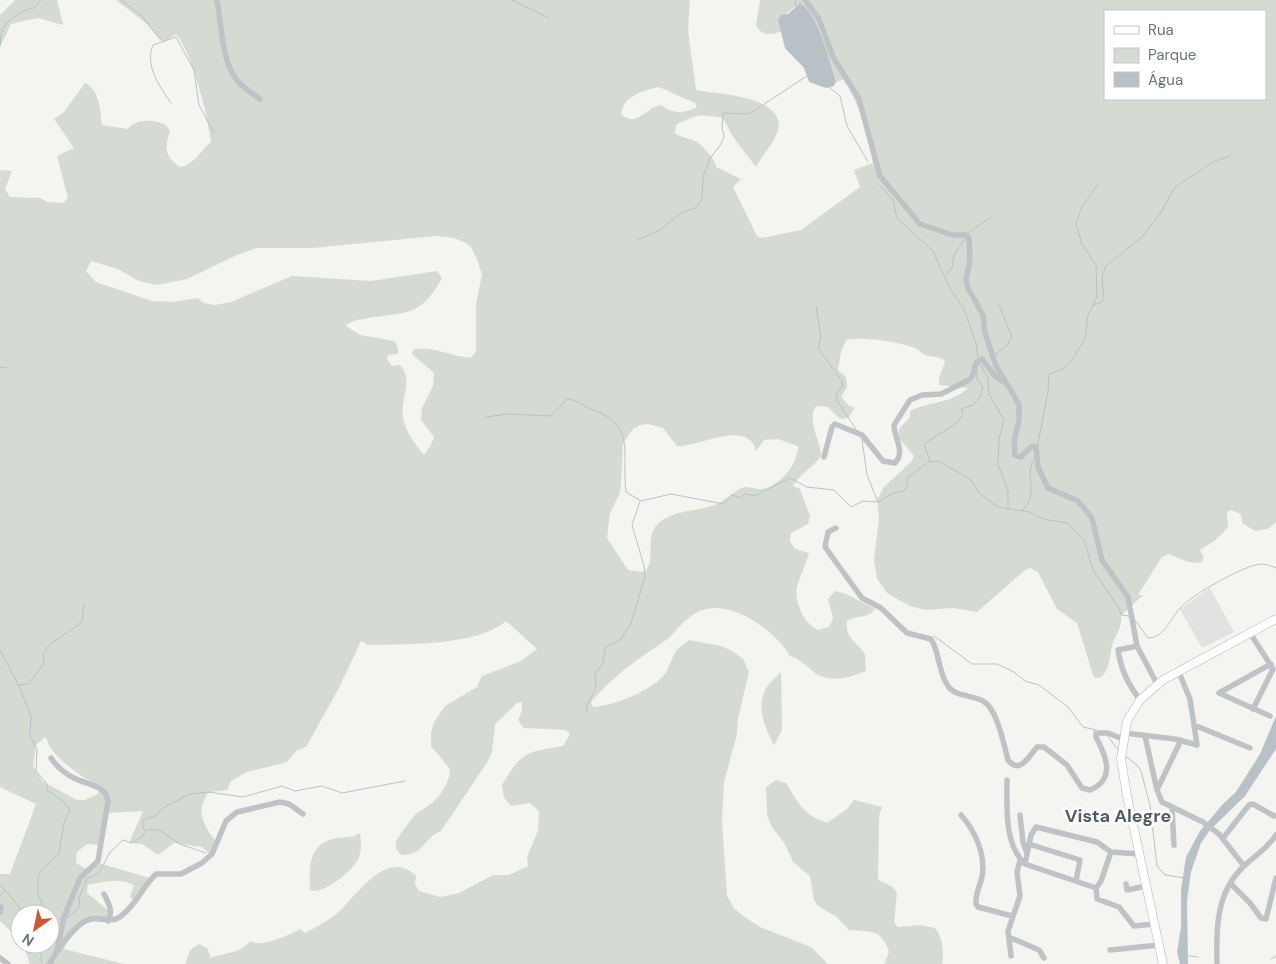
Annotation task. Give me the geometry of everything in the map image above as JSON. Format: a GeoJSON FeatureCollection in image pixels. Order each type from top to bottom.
{"type":"FeatureCollection","features":[{"type":"Feature","properties":{"kind":"main road"},"geometry":{"type":"LineString","coordinates":[[1163,964],[1121,759],[1123,736],[1127,721],[1140,700],[1157,684],[1178,670],[1276,619]]}},
{"type":"Feature","properties":{"kind":"street"},"geometry":{"type":"LineString","coordinates":[[217,0],[227,58],[232,74],[243,87],[260,100]]}},
{"type":"Feature","properties":{"kind":"street"},"geometry":{"type":"LineString","coordinates":[[805,0],[819,19],[833,57],[859,98],[880,176],[920,224],[952,235],[969,238],[970,261],[966,282],[983,315],[985,333],[1004,382],[1018,404],[1019,420],[1014,448],[1015,455],[1019,457],[1036,446],[1038,467],[1048,488],[1071,497],[1083,506],[1092,518],[1102,560],[1128,598],[1137,646],[1157,684]]}},
{"type":"Feature","properties":{"kind":"street"},"geometry":{"type":"LineString","coordinates":[[824,457],[832,427],[835,424],[862,435],[883,461],[895,464],[900,449],[894,432],[894,422],[910,400],[922,395],[941,394],[969,380],[973,375],[976,363],[982,358],[995,376],[1004,382]]}},
{"type":"Feature","properties":{"kind":"street"},"geometry":{"type":"LineString","coordinates":[[836,528],[828,532],[824,541],[825,547],[862,598],[880,608],[907,633],[931,639],[948,688],[958,694],[980,699],[988,705],[997,723],[1008,760],[1011,764],[1022,764],[1037,748],[1044,747],[1067,765],[1082,788],[1090,790],[1100,784],[1107,768],[1106,755],[1096,737],[1096,733],[1181,740],[1197,745],[1190,699],[1178,670]]}},
{"type":"Feature","properties":{"kind":"street"},"geometry":{"type":"LineString","coordinates":[[1250,633],[1273,668],[1253,709]]}},
{"type":"Feature","properties":{"kind":"street"},"geometry":{"type":"LineString","coordinates":[[1137,646],[1118,650],[1120,665],[1128,685],[1140,700]]}},
{"type":"Feature","properties":{"kind":"street"},"geometry":{"type":"LineString","coordinates":[[1270,716],[1219,693],[1271,664]]}},
{"type":"Feature","properties":{"kind":"street"},"geometry":{"type":"LineString","coordinates":[[1194,725],[1250,748]]}},
{"type":"Feature","properties":{"kind":"street"},"geometry":{"type":"LineString","coordinates":[[1145,736],[1157,790],[1162,802],[1203,822],[1221,836],[1244,866]]}},
{"type":"Feature","properties":{"kind":"street"},"geometry":{"type":"LineString","coordinates":[[1157,790],[1181,740]]}},
{"type":"Feature","properties":{"kind":"street"},"geometry":{"type":"LineString","coordinates":[[51,758],[59,768],[72,777],[100,788],[108,801],[98,861],[80,878],[64,917],[60,937]]}},
{"type":"Feature","properties":{"kind":"street"},"geometry":{"type":"LineString","coordinates":[[1007,780],[1008,823],[1015,851],[1023,862],[1096,888]]}},
{"type":"Feature","properties":{"kind":"street"},"geometry":{"type":"LineString","coordinates":[[60,948],[70,935],[87,920],[108,921],[120,918],[127,912],[156,874],[180,874],[205,861],[213,852],[224,825],[233,815],[280,802],[289,804],[303,814]]}},
{"type":"Feature","properties":{"kind":"street"},"geometry":{"type":"LineString","coordinates":[[1221,836],[1249,805],[1253,804],[1274,816]]}},
{"type":"Feature","properties":{"kind":"street"},"geometry":{"type":"LineString","coordinates":[[1172,808],[1174,846]]}},
{"type":"Feature","properties":{"kind":"street"},"geometry":{"type":"LineString","coordinates":[[1020,814],[1023,842],[1027,853]]}},
{"type":"Feature","properties":{"kind":"street"},"geometry":{"type":"LineString","coordinates":[[960,815],[976,835],[979,848],[982,874],[976,904],[1012,916]]}},
{"type":"Feature","properties":{"kind":"street"},"geometry":{"type":"LineString","coordinates":[[1011,956],[1009,937],[1012,916],[1020,896],[1017,872],[1027,853],[1036,827],[1097,842],[1111,852],[1139,854]]}},
{"type":"Feature","properties":{"kind":"street"},"geometry":{"type":"LineString","coordinates":[[1217,962],[1217,929],[1220,910],[1230,883],[1244,866],[1262,852],[1276,835]]}},
{"type":"Feature","properties":{"kind":"street"},"geometry":{"type":"LineString","coordinates":[[1029,844],[1080,860],[1076,881]]}},
{"type":"Feature","properties":{"kind":"street"},"geometry":{"type":"LineString","coordinates":[[1111,852],[1101,881],[1096,888],[1097,899],[1119,907],[1132,925],[1154,924]]}},
{"type":"Feature","properties":{"kind":"street"},"geometry":{"type":"LineString","coordinates":[[1230,883],[1250,903],[1261,918],[1266,919],[1276,878]]}},
{"type":"Feature","properties":{"kind":"street"},"geometry":{"type":"LineString","coordinates":[[1126,884],[1127,890],[1146,886]]}},
{"type":"Feature","properties":{"kind":"street"},"geometry":{"type":"LineString","coordinates":[[104,894],[111,908],[108,921]]}},
{"type":"Feature","properties":{"kind":"street"},"geometry":{"type":"LineString","coordinates":[[1009,937],[1039,950],[1044,958]]}},
{"type":"Feature","properties":{"kind":"street"},"geometry":{"type":"LineString","coordinates":[[1110,950],[1159,948]]}},
{"type":"Feature","properties":{"kind":"street"},"geometry":{"type":"LineString","coordinates":[[1,957],[8,964]]}},
{"type":"Feature","properties":{"kind":"shaded area"},"geometry":{"type":"Polygon","coordinates":[[[1210,588],[1234,632],[1202,648],[1180,609],[1210,588]]]}},
{"type":"Feature","properties":{"kind":"green space"},"geometry":{"type":"Polygon","coordinates":[[[15,0],[57,0],[63,25],[38,18],[11,24],[0,47],[0,15],[15,0]]]}},
{"type":"Feature","properties":{"kind":"green space"},"geometry":{"type":"Polygon","coordinates":[[[116,0],[690,0],[688,30],[696,90],[733,95],[761,103],[772,110],[778,119],[778,130],[774,140],[756,167],[733,137],[723,118],[709,116],[694,117],[676,125],[675,133],[697,142],[706,150],[716,167],[741,179],[733,187],[757,236],[762,238],[801,230],[860,187],[854,170],[873,163],[864,121],[845,79],[836,82],[823,42],[797,5],[778,20],[782,31],[771,34],[761,32],[756,25],[760,0],[1276,0],[1276,522],[1268,529],[1255,531],[1242,523],[1241,514],[1231,510],[1227,512],[1228,526],[1222,534],[1200,550],[1204,557],[1201,563],[1188,562],[1169,554],[1162,557],[1138,595],[1143,595],[1121,616],[1120,627],[1113,642],[1108,665],[1102,677],[1095,678],[1093,675],[1077,623],[1057,609],[1038,572],[1030,568],[1024,571],[977,612],[953,608],[926,610],[910,606],[888,594],[877,579],[874,560],[879,518],[877,500],[884,487],[911,462],[914,456],[899,438],[899,429],[910,417],[910,411],[955,397],[968,388],[939,385],[945,361],[922,354],[911,346],[871,339],[846,340],[841,352],[838,370],[846,377],[847,387],[841,397],[849,406],[855,407],[849,417],[843,419],[839,418],[828,407],[816,406],[813,412],[813,425],[821,456],[793,486],[800,489],[810,516],[808,524],[791,533],[790,541],[795,549],[809,553],[796,593],[801,612],[813,627],[818,630],[829,627],[833,618],[828,599],[835,591],[846,594],[875,609],[869,615],[847,621],[850,636],[865,655],[866,671],[850,677],[823,677],[790,656],[774,636],[751,619],[725,609],[712,608],[694,614],[667,639],[616,677],[591,702],[593,707],[611,704],[631,697],[650,687],[664,675],[675,653],[689,640],[721,646],[743,659],[749,672],[738,719],[737,734],[724,782],[722,822],[727,896],[734,908],[743,916],[760,927],[811,947],[828,964],[185,964],[190,950],[199,944],[207,948],[211,958],[237,951],[250,941],[255,943],[268,942],[300,929],[305,933],[335,915],[372,878],[382,871],[394,867],[405,868],[416,876],[415,884],[419,891],[440,897],[459,893],[493,875],[509,875],[528,866],[527,857],[538,831],[539,811],[530,803],[511,806],[504,798],[502,785],[515,765],[526,755],[563,746],[570,734],[566,730],[524,728],[518,720],[522,711],[522,702],[517,703],[495,724],[492,752],[488,761],[441,831],[430,838],[420,850],[415,852],[401,855],[396,849],[397,840],[410,822],[417,813],[435,800],[447,783],[450,769],[431,746],[431,733],[434,722],[445,706],[477,687],[482,676],[521,661],[537,649],[506,621],[494,629],[478,635],[440,642],[368,645],[361,641],[339,688],[306,747],[297,750],[287,762],[247,772],[231,781],[227,790],[209,792],[203,805],[202,817],[215,840],[212,856],[202,847],[174,843],[158,855],[142,844],[129,843],[143,811],[105,813],[99,845],[87,844],[77,852],[76,863],[88,870],[98,863],[150,878],[135,901],[130,897],[134,885],[111,881],[88,885],[87,893],[109,911],[108,918],[88,920],[67,940],[64,949],[124,964],[30,964],[26,954],[60,954],[60,904],[10,904],[10,930],[0,921],[0,874],[10,874],[36,804],[0,787],[0,170],[12,171],[5,189],[10,197],[40,198],[47,202],[63,203],[68,198],[57,156],[74,148],[54,119],[64,112],[85,83],[94,90],[100,107],[102,125],[128,129],[131,125],[141,121],[158,122],[167,126],[170,132],[167,152],[175,164],[180,167],[185,166],[197,157],[211,142],[207,117],[188,55],[176,34],[163,43],[147,24],[116,0]],[[659,87],[641,92],[630,98],[626,102],[621,114],[627,118],[637,118],[660,105],[669,110],[682,112],[697,107],[695,103],[659,87]],[[436,236],[312,248],[257,248],[237,255],[187,279],[157,285],[139,281],[118,269],[91,261],[86,271],[96,282],[152,301],[173,302],[197,298],[204,303],[215,305],[231,302],[292,276],[371,281],[437,271],[442,278],[430,296],[418,307],[397,314],[357,320],[346,326],[360,335],[395,341],[398,354],[388,355],[387,359],[392,366],[400,365],[404,371],[406,383],[403,410],[404,422],[411,437],[424,455],[434,437],[421,420],[422,408],[433,386],[434,373],[412,354],[413,350],[428,349],[471,358],[476,351],[476,305],[482,274],[471,247],[454,238],[436,236]],[[648,424],[640,425],[633,429],[623,443],[619,495],[610,513],[607,538],[628,570],[645,572],[650,562],[651,536],[658,524],[665,518],[719,503],[745,487],[759,489],[775,484],[787,473],[797,453],[798,446],[778,439],[764,440],[756,451],[751,441],[744,436],[734,435],[677,446],[663,428],[648,424]],[[45,737],[36,745],[33,766],[42,781],[77,800],[85,800],[99,793],[97,785],[59,758],[45,737]]]}},
{"type":"Feature","properties":{"kind":"green space"},"geometry":{"type":"Polygon","coordinates":[[[781,672],[782,730],[774,745],[767,732],[762,701],[767,687],[781,672]]]}},
{"type":"Feature","properties":{"kind":"green space"},"geometry":{"type":"Polygon","coordinates":[[[776,780],[786,783],[806,812],[827,823],[847,809],[854,800],[882,807],[879,816],[878,880],[893,887],[897,893],[894,922],[898,927],[920,925],[935,928],[940,936],[942,945],[942,964],[884,964],[889,952],[879,935],[849,930],[837,917],[818,906],[814,900],[810,876],[793,862],[785,844],[772,827],[767,815],[766,787],[776,780]]]}},
{"type":"Feature","properties":{"kind":"green space"},"geometry":{"type":"Polygon","coordinates":[[[360,833],[360,854],[351,868],[338,880],[323,889],[310,890],[311,864],[316,850],[328,841],[352,837],[360,833]]]}},
{"type":"Feature","properties":{"kind":"water"},"geometry":{"type":"Polygon","coordinates":[[[800,3],[806,8],[818,27],[836,82],[834,86],[826,88],[809,82],[804,68],[785,48],[778,20],[781,15],[788,14],[800,3]]]}},
{"type":"Feature","properties":{"kind":"water"},"geometry":{"type":"Polygon","coordinates":[[[1276,716],[1276,749],[1245,796],[1210,830],[1201,843],[1191,872],[1187,901],[1188,964],[1180,964],[1177,952],[1181,927],[1181,890],[1186,857],[1200,831],[1236,792],[1260,754],[1276,716]]]}},
{"type":"Feature","properties":{"kind":"waterway"},"geometry":{"type":"LineString","coordinates":[[0,46],[2,30],[8,22],[20,13],[34,8],[41,0]]}},
{"type":"Feature","properties":{"kind":"waterway"},"geometry":{"type":"LineString","coordinates":[[121,0],[141,15],[161,40]]}},
{"type":"Feature","properties":{"kind":"waterway"},"geometry":{"type":"LineString","coordinates":[[512,0],[549,18]]}},
{"type":"Feature","properties":{"kind":"waterway"},"geometry":{"type":"LineString","coordinates":[[795,0],[796,7]]}},
{"type":"Feature","properties":{"kind":"waterway"},"geometry":{"type":"LineString","coordinates":[[171,103],[154,76],[150,60],[153,45],[176,37],[194,70],[199,105],[214,133]]}},
{"type":"Feature","properties":{"kind":"waterway"},"geometry":{"type":"LineString","coordinates":[[638,240],[660,230],[679,214],[695,208],[702,200],[703,177],[709,160],[721,144],[724,136],[722,128],[723,113],[749,114],[807,76]]}},
{"type":"Feature","properties":{"kind":"waterway"},"geometry":{"type":"LineString","coordinates":[[829,87],[840,96],[847,126],[868,162]]}},
{"type":"Feature","properties":{"kind":"waterway"},"geometry":{"type":"LineString","coordinates":[[1093,305],[1100,303],[1104,299],[1102,277],[1106,266],[1142,237],[1160,214],[1175,187],[1215,161],[1230,156]]}},
{"type":"Feature","properties":{"kind":"waterway"},"geometry":{"type":"LineString","coordinates":[[879,184],[893,200],[897,218],[933,251],[949,287],[964,309],[976,344],[978,358]]}},
{"type":"Feature","properties":{"kind":"waterway"},"geometry":{"type":"LineString","coordinates":[[1038,444],[1048,391],[1049,374],[1063,369],[1073,358],[1085,339],[1088,315],[1097,297],[1096,265],[1082,244],[1076,224],[1081,209],[1098,184]]}},
{"type":"Feature","properties":{"kind":"waterway"},"geometry":{"type":"LineString","coordinates":[[968,233],[991,217]]}},
{"type":"Feature","properties":{"kind":"waterway"},"geometry":{"type":"LineString","coordinates":[[945,276],[952,268],[954,255],[965,239]]}},
{"type":"Feature","properties":{"kind":"waterway"},"geometry":{"type":"LineString","coordinates":[[995,354],[1006,347],[1012,337],[999,305]]}},
{"type":"Feature","properties":{"kind":"waterway"},"geometry":{"type":"LineString","coordinates":[[816,306],[821,337],[818,348],[842,381],[843,386],[837,393],[836,399],[857,431]]}},
{"type":"Feature","properties":{"kind":"waterway"},"geometry":{"type":"LineString","coordinates":[[980,364],[988,378],[989,394],[1004,420],[999,439],[998,465],[1008,490],[1008,508]]}},
{"type":"Feature","properties":{"kind":"waterway"},"geometry":{"type":"LineString","coordinates":[[0,367],[7,368]]}},
{"type":"Feature","properties":{"kind":"waterway"},"geometry":{"type":"LineString","coordinates":[[930,461],[924,444],[957,423],[963,415],[961,409],[973,405],[980,397],[983,387],[977,379],[977,370]]}},
{"type":"Feature","properties":{"kind":"waterway"},"geometry":{"type":"LineString","coordinates":[[486,417],[507,414],[551,416],[567,399],[607,417],[616,424],[624,442],[626,492],[641,501],[671,494],[724,504],[732,495],[740,498],[745,494],[755,496],[790,478],[807,487],[834,490],[851,507],[863,501],[879,502],[893,493],[904,491],[907,487],[907,478],[929,462],[938,461],[970,479],[980,494],[998,507],[1029,512],[1043,519],[1067,523],[1084,540],[1093,570],[1119,608],[1121,615],[1129,616]]}},
{"type":"Feature","properties":{"kind":"waterway"},"geometry":{"type":"LineString","coordinates":[[862,439],[867,475],[878,502]]}},
{"type":"Feature","properties":{"kind":"waterway"},"geometry":{"type":"LineString","coordinates":[[1022,511],[1028,504],[1030,497],[1030,472],[1034,459]]}},
{"type":"Feature","properties":{"kind":"waterway"},"geometry":{"type":"LineString","coordinates":[[586,712],[587,705],[596,688],[595,674],[603,663],[605,649],[620,640],[631,623],[645,577],[644,566],[632,525],[640,501]]}},
{"type":"Feature","properties":{"kind":"waterway"},"geometry":{"type":"LineString","coordinates":[[1134,619],[1148,638],[1154,637],[1167,627],[1186,602],[1219,582],[1243,569],[1261,564],[1276,568]]}},
{"type":"Feature","properties":{"kind":"waterway"},"geometry":{"type":"LineString","coordinates":[[18,685],[28,684],[44,663],[43,655],[49,645],[78,625],[82,620],[84,604]]}},
{"type":"Feature","properties":{"kind":"waterway"},"geometry":{"type":"LineString","coordinates":[[934,636],[972,664],[997,664],[1014,672],[1025,681],[1039,685],[1068,707],[1083,727],[1096,730]]}},
{"type":"Feature","properties":{"kind":"waterway"},"geometry":{"type":"LineString","coordinates":[[0,650],[20,688],[31,717],[30,736],[37,749],[36,771],[47,784],[47,790],[64,802],[70,810],[64,823],[59,853],[38,875],[38,894],[42,904]]}},
{"type":"Feature","properties":{"kind":"waterway"},"geometry":{"type":"LineString","coordinates":[[1107,735],[1118,750]]}},
{"type":"Feature","properties":{"kind":"waterway"},"geometry":{"type":"LineString","coordinates":[[1125,756],[1137,765],[1141,771],[1150,805],[1157,866],[1165,875],[1185,878]]}},
{"type":"Feature","properties":{"kind":"waterway"},"geometry":{"type":"LineString","coordinates":[[67,918],[80,907],[79,898],[87,879],[99,873],[110,852],[123,840],[132,843],[142,837],[145,832],[143,820],[155,816],[163,808],[190,794],[208,792],[243,797],[282,786],[295,791],[322,786],[342,793],[405,781]]}},
{"type":"Feature","properties":{"kind":"waterway"},"geometry":{"type":"LineString","coordinates":[[146,830],[159,830],[180,844],[206,853]]}},
{"type":"Feature","properties":{"kind":"waterway"},"geometry":{"type":"LineString","coordinates":[[0,884],[17,904]]}},
{"type":"Feature","properties":{"kind":"waterway"},"geometry":{"type":"LineString","coordinates":[[0,895],[5,891]]}},
{"type":"Feature","properties":{"kind":"waterway"},"geometry":{"type":"LineString","coordinates":[[41,954],[42,964]]}},
{"type":"Feature","properties":{"kind":"waterway"},"geometry":{"type":"LineString","coordinates":[[1189,956],[1198,957]]}},
{"type":"Feature","properties":{"kind":"waterway"},"geometry":{"type":"LineString","coordinates":[[1271,959],[1276,956]]}},
{"type":"Feature","properties":{"kind":"district","name":"Vista Alegre"},"geometry":{"type":"Point","coordinates":[1118,816]}}]}
